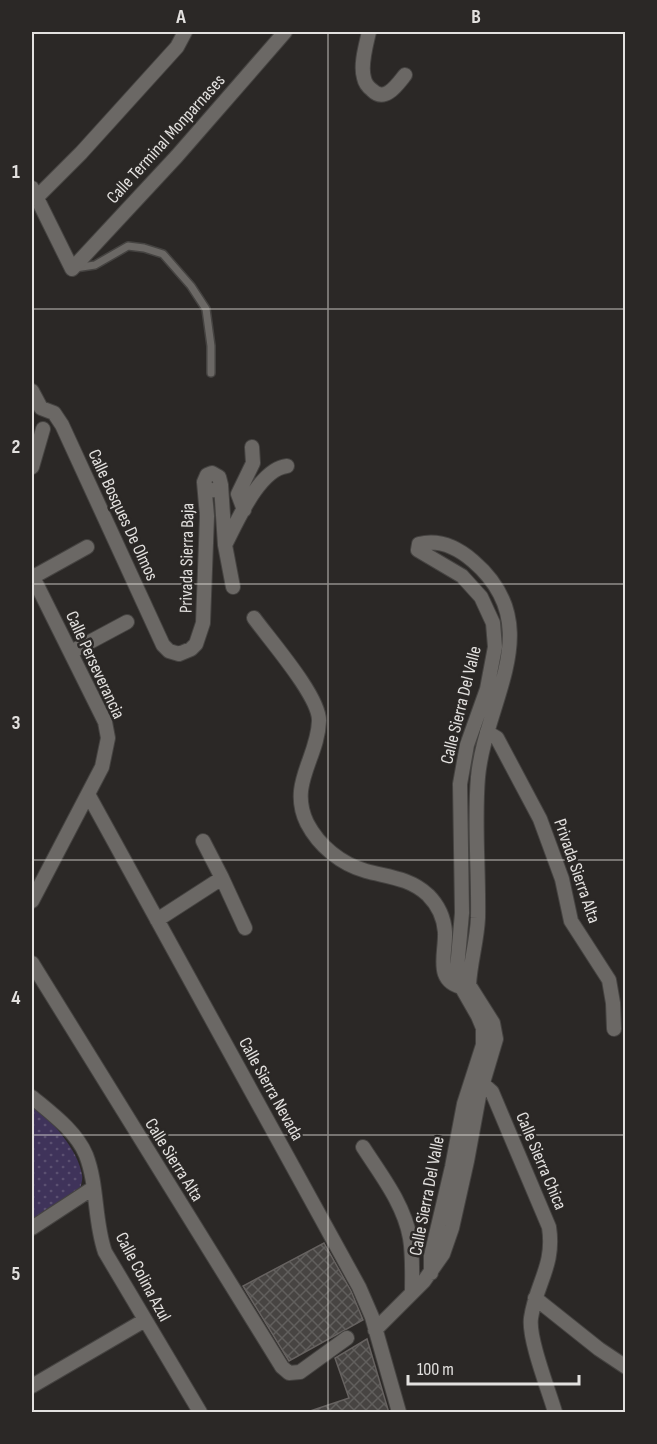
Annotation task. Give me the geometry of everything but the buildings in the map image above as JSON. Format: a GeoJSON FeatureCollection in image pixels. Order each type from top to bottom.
{"type":"FeatureCollection","features":[{"type":"Feature","properties":{"kind":"street"},"geometry":{"type":"LineString","coordinates":[[72,269],[33,194],[81,153],[177,47],[185,32]]}},
{"type":"Feature","properties":{"kind":"street","name":"Calle Terminal Monparnases"},"geometry":{"type":"LineString","coordinates":[[72,269],[177,156],[285,32]]}},
{"type":"Feature","properties":{"kind":"street"},"geometry":{"type":"LineString","coordinates":[[369,32],[363,77],[367,85],[374,93],[384,95],[392,90],[405,75]]}},
{"type":"Feature","properties":{"kind":"street","name":"Calle Bosques De Olmos"},"geometry":{"type":"LineString","coordinates":[[32,391],[41,408],[54,413],[62,425],[163,645],[169,651],[179,654]]}},
{"type":"Feature","properties":{"kind":"street"},"geometry":{"type":"LineString","coordinates":[[32,467],[43,429]]}},
{"type":"Feature","properties":{"kind":"street"},"geometry":{"type":"LineString","coordinates":[[244,510],[238,494],[254,463],[252,447]]}},
{"type":"Feature","properties":{"kind":"street"},"geometry":{"type":"LineString","coordinates":[[225,545],[244,510],[265,479],[279,467],[287,466]]}},
{"type":"Feature","properties":{"kind":"street","name":"Privada Sierra Baja"},"geometry":{"type":"LineString","coordinates":[[179,654],[186,653],[195,644],[203,622],[206,487],[211,490],[221,485],[225,545],[233,587]]}},
{"type":"Feature","properties":{"kind":"street","name":"Calle Sierra Del Valle"},"geometry":{"type":"LineString","coordinates":[[375,1330],[431,1273],[443,1254],[452,1228],[477,1082],[495,1047],[495,1030],[488,1012],[466,988],[457,969],[462,913],[460,784],[467,745],[494,662],[495,635],[488,609],[474,588],[452,569],[422,553],[417,547],[420,543],[429,542],[445,544],[464,554],[491,580],[508,611],[511,627],[508,662],[479,764],[477,786],[478,916],[470,977],[466,988]]}},
{"type":"Feature","properties":{"kind":"street"},"geometry":{"type":"LineString","coordinates":[[32,576],[87,548]]}},
{"type":"Feature","properties":{"kind":"street","name":"Calle Perseverancia"},"geometry":{"type":"LineString","coordinates":[[32,576],[105,723],[108,738],[102,767],[32,901]]}},
{"type":"Feature","properties":{"kind":"street"},"geometry":{"type":"LineString","coordinates":[[254,618],[308,692],[317,712],[319,721],[317,733],[300,793],[302,809],[308,823],[328,850],[347,864],[365,871],[402,879],[412,883],[428,895],[443,920],[445,930],[444,972],[452,984],[466,988]]}},
{"type":"Feature","properties":{"kind":"street"},"geometry":{"type":"LineString","coordinates":[[71,652],[128,622]]}},
{"type":"Feature","properties":{"kind":"street","name":"Privada Sierra Alta"},"geometry":{"type":"LineString","coordinates":[[487,732],[497,738],[540,819],[562,879],[571,921],[609,980],[614,1029]]}},
{"type":"Feature","properties":{"kind":"street","name":"Calle Sierra Nevada"},"geometry":{"type":"LineString","coordinates":[[88,794],[355,1278],[367,1303],[399,1413]]}},
{"type":"Feature","properties":{"kind":"street"},"geometry":{"type":"LineString","coordinates":[[202,841],[245,928]]}},
{"type":"Feature","properties":{"kind":"street"},"geometry":{"type":"LineString","coordinates":[[157,920],[222,878]]}},
{"type":"Feature","properties":{"kind":"street","name":"Calle Sierra Alta"},"geometry":{"type":"LineString","coordinates":[[32,963],[279,1363],[289,1373],[300,1372],[347,1338]]}},
{"type":"Feature","properties":{"kind":"street","name":"Calle Sierra Chica"},"geometry":{"type":"LineString","coordinates":[[477,1082],[492,1092],[549,1227],[551,1252],[546,1272],[535,1298],[531,1332],[555,1413]]}},
{"type":"Feature","properties":{"kind":"street","name":"Calle Colina Azul"},"geometry":{"type":"LineString","coordinates":[[32,1097],[64,1125],[86,1154],[105,1252],[200,1413]]}},
{"type":"Feature","properties":{"kind":"street"},"geometry":{"type":"LineString","coordinates":[[363,1147],[398,1203],[406,1221],[412,1256],[412,1293]]}},
{"type":"Feature","properties":{"kind":"street"},"geometry":{"type":"LineString","coordinates":[[32,1228],[93,1188]]}},
{"type":"Feature","properties":{"kind":"street"},"geometry":{"type":"LineString","coordinates":[[535,1298],[599,1349],[626,1367]]}},
{"type":"Feature","properties":{"kind":"street"},"geometry":{"type":"LineString","coordinates":[[32,1386],[145,1320]]}},
{"type":"Feature","properties":{"kind":"lane"},"geometry":{"type":"LineString","coordinates":[[72,269],[95,265],[128,246],[163,254],[191,286],[206,309],[211,346],[211,373]]}},
{"type":"Feature","properties":{"kind":"shaded area"},"geometry":{"type":"Polygon","coordinates":[[[32,1105],[47,1118],[70,1146],[80,1166],[82,1178],[80,1189],[32,1220],[32,1105]]]}}]}
